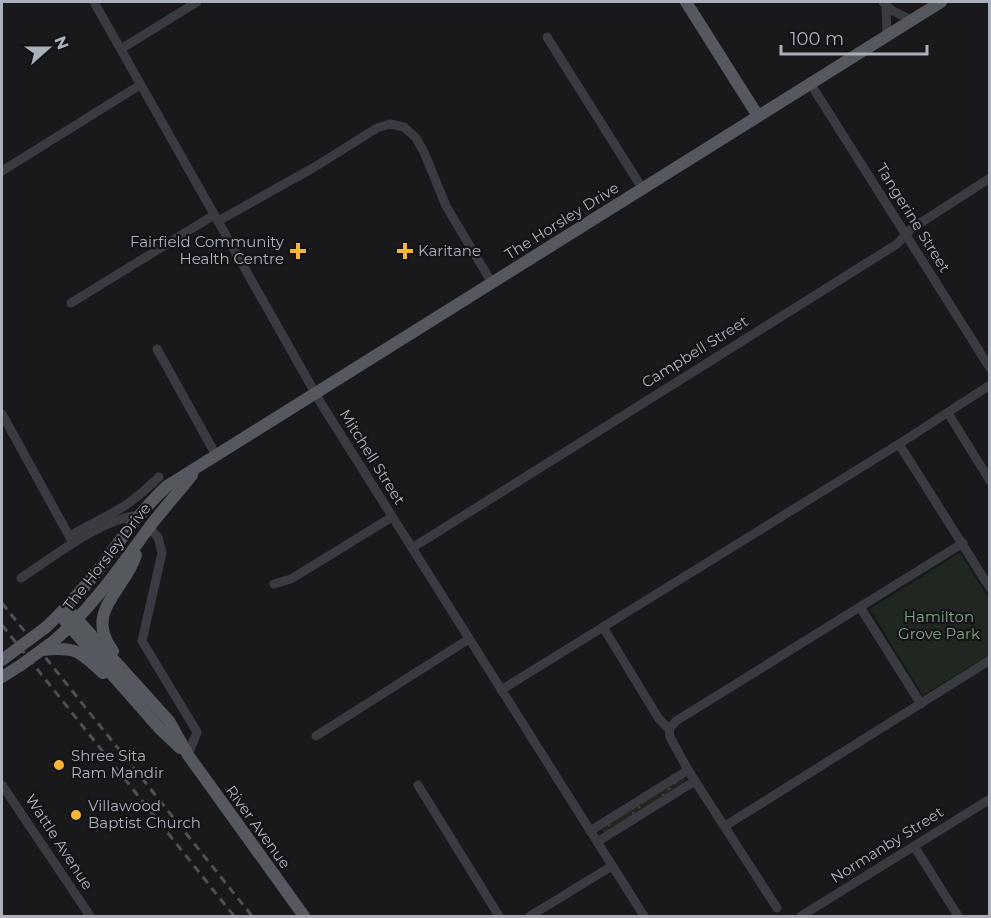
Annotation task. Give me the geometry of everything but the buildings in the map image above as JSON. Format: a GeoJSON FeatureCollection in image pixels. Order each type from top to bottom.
{"type":"FeatureCollection","features":[{"type":"Feature","properties":{"kind":"main road"},"geometry":{"type":"LineString","coordinates":[[686,2],[758,116]]}},
{"type":"Feature","properties":{"kind":"main road","name":"The Horsley Drive"},"geometry":{"type":"LineString","coordinates":[[2,660],[45,628],[63,611],[99,569],[138,515],[167,486],[941,2]]}},
{"type":"Feature","properties":{"kind":"main road","name":"The Horsley Drive"},"geometry":{"type":"LineString","coordinates":[[2,677],[42,650],[58,644],[105,588],[198,466]]}},
{"type":"Feature","properties":{"kind":"main road"},"geometry":{"type":"LineString","coordinates":[[134,681],[105,639],[102,623],[109,600],[135,559],[141,539]]}},
{"type":"Feature","properties":{"kind":"main road","name":"River Avenue"},"geometry":{"type":"LineString","coordinates":[[63,611],[160,729],[188,755]]}},
{"type":"Feature","properties":{"kind":"main road","name":"River Avenue"},"geometry":{"type":"LineString","coordinates":[[74,623],[134,681],[169,722],[188,755],[304,916]]}},
{"type":"Feature","properties":{"kind":"main road"},"geometry":{"type":"LineString","coordinates":[[58,644],[83,654],[160,729]]}},
{"type":"Feature","properties":{"kind":"street","name":"Mitchell Street"},"geometry":{"type":"LineString","coordinates":[[94,2],[315,393],[644,916]]}},
{"type":"Feature","properties":{"kind":"street"},"geometry":{"type":"LineString","coordinates":[[121,49],[197,2]]}},
{"type":"Feature","properties":{"kind":"street"},"geometry":{"type":"LineString","coordinates":[[885,4],[912,20]]}},
{"type":"Feature","properties":{"kind":"street"},"geometry":{"type":"LineString","coordinates":[[885,4],[887,35]]}},
{"type":"Feature","properties":{"kind":"street"},"geometry":{"type":"LineString","coordinates":[[547,37],[642,188]]}},
{"type":"Feature","properties":{"kind":"street","name":"Tangerine Street"},"geometry":{"type":"LineString","coordinates":[[810,83],[990,368]]}},
{"type":"Feature","properties":{"kind":"street"},"geometry":{"type":"LineString","coordinates":[[2,171],[140,85]]}},
{"type":"Feature","properties":{"kind":"street"},"geometry":{"type":"LineString","coordinates":[[71,303],[216,218],[313,168],[377,128],[390,124],[404,127],[416,138],[446,206],[492,283]]}},
{"type":"Feature","properties":{"kind":"street","name":"Campbell Street"},"geometry":{"type":"LineString","coordinates":[[412,548],[897,244],[911,229],[990,178]]}},
{"type":"Feature","properties":{"kind":"street"},"geometry":{"type":"LineString","coordinates":[[157,349],[216,455]]}},
{"type":"Feature","properties":{"kind":"street"},"geometry":{"type":"LineString","coordinates":[[501,690],[899,444],[990,385]]}},
{"type":"Feature","properties":{"kind":"street"},"geometry":{"type":"LineString","coordinates":[[948,413],[990,481]]}},
{"type":"Feature","properties":{"kind":"street"},"geometry":{"type":"LineString","coordinates":[[2,414],[72,539]]}},
{"type":"Feature","properties":{"kind":"street"},"geometry":{"type":"LineString","coordinates":[[899,444],[963,543],[989,588]]}},
{"type":"Feature","properties":{"kind":"street"},"geometry":{"type":"LineString","coordinates":[[21,578],[101,518],[122,508],[159,477]]}},
{"type":"Feature","properties":{"kind":"street"},"geometry":{"type":"LineString","coordinates":[[72,539],[118,519],[138,515]]}},
{"type":"Feature","properties":{"kind":"street"},"geometry":{"type":"LineString","coordinates":[[274,584],[291,579],[392,517]]}},
{"type":"Feature","properties":{"kind":"street"},"geometry":{"type":"LineString","coordinates":[[149,528],[158,537],[162,553],[142,641],[197,732],[188,755]]}},
{"type":"Feature","properties":{"kind":"street"},"geometry":{"type":"LineString","coordinates":[[669,729],[676,721],[963,543]]}},
{"type":"Feature","properties":{"kind":"street"},"geometry":{"type":"LineString","coordinates":[[860,607],[921,704]]}},
{"type":"Feature","properties":{"kind":"street"},"geometry":{"type":"LineString","coordinates":[[603,627],[659,719],[669,729],[670,738],[688,770],[777,908]]}},
{"type":"Feature","properties":{"kind":"street"},"geometry":{"type":"LineString","coordinates":[[316,736],[469,639]]}},
{"type":"Feature","properties":{"kind":"street"},"geometry":{"type":"LineString","coordinates":[[725,826],[990,660]]}},
{"type":"Feature","properties":{"kind":"street"},"geometry":{"type":"LineString","coordinates":[[590,831],[688,770]]}},
{"type":"Feature","properties":{"kind":"street"},"geometry":{"type":"LineString","coordinates":[[597,842],[695,781]]}},
{"type":"Feature","properties":{"kind":"street","name":"Wattle Avenue"},"geometry":{"type":"LineString","coordinates":[[2,784],[90,916]]}},
{"type":"Feature","properties":{"kind":"street"},"geometry":{"type":"LineString","coordinates":[[418,785],[499,916]]}},
{"type":"Feature","properties":{"kind":"street","name":"Normanby Street"},"geometry":{"type":"LineString","coordinates":[[801,916],[990,799]]}},
{"type":"Feature","properties":{"kind":"street"},"geometry":{"type":"LineString","coordinates":[[915,846],[958,916]]}},
{"type":"Feature","properties":{"kind":"street"},"geometry":{"type":"LineString","coordinates":[[530,916],[612,866]]}},
{"type":"Feature","properties":{"kind":"green space","name":"Hamilton Grove Park"},"geometry":{"type":"Polygon","coordinates":[[[960,553],[989,599],[989,655],[923,695],[870,609],[960,553]]]}},
{"type":"Feature","properties":{"kind":"green space"},"geometry":{"type":"Polygon","coordinates":[[[683,777],[686,781],[605,833],[602,829],[683,777]]]}},
{"type":"Feature","properties":{"kind":"railway"},"geometry":{"type":"LineString","coordinates":[[2,603],[252,916]]}},
{"type":"Feature","properties":{"kind":"railway"},"geometry":{"type":"LineString","coordinates":[[2,625],[234,916]]}},
{"type":"Feature","properties":{"kind":"place","name":"Fairfield Community Health Centre"},"geometry":{"type":"Point","coordinates":[298,251]}},
{"type":"Feature","properties":{"kind":"place","name":"Karitane"},"geometry":{"type":"Point","coordinates":[405,251]}},
{"type":"Feature","properties":{"kind":"place","name":"Shree Sita Ram Mandir"},"geometry":{"type":"Point","coordinates":[59,765]}},
{"type":"Feature","properties":{"kind":"place","name":"Villawood Baptist Church"},"geometry":{"type":"Point","coordinates":[76,815]}}]}
